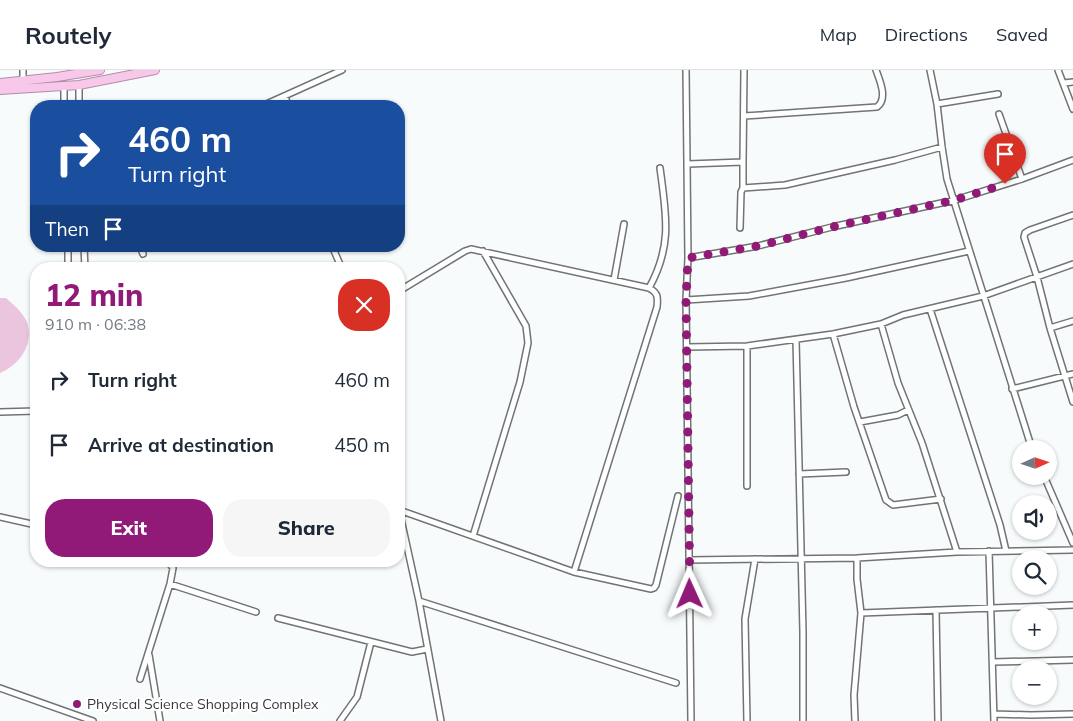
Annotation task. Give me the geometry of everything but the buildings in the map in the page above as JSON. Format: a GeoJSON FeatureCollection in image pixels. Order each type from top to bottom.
{"type":"FeatureCollection","features":[{"type":"Feature","properties":{"kind":"highway"},"geometry":{"type":"LineString","coordinates":[[0,83],[100,70]]}},
{"type":"Feature","properties":{"kind":"highway"},"geometry":{"type":"LineString","coordinates":[[0,90],[79,85],[155,70]]}},
{"type":"Feature","properties":{"kind":"street"},"geometry":{"type":"LineString","coordinates":[[23,70],[23,80]]}},
{"type":"Feature","properties":{"kind":"street"},"geometry":{"type":"LineString","coordinates":[[276,100],[342,70]]}},
{"type":"Feature","properties":{"kind":"street"},"geometry":{"type":"LineString","coordinates":[[686,70],[688,164],[686,300],[691,721]]}},
{"type":"Feature","properties":{"kind":"street"},"geometry":{"type":"LineString","coordinates":[[740,228],[741,192],[743,188],[744,70]]}},
{"type":"Feature","properties":{"kind":"street"},"geometry":{"type":"LineString","coordinates":[[744,116],[877,107],[882,97],[876,70]]}},
{"type":"Feature","properties":{"kind":"street"},"geometry":{"type":"LineString","coordinates":[[930,70],[938,104],[947,179],[1029,440]]}},
{"type":"Feature","properties":{"kind":"street"},"geometry":{"type":"LineString","coordinates":[[1058,70],[1073,109]]}},
{"type":"Feature","properties":{"kind":"street"},"geometry":{"type":"LineString","coordinates":[[1064,83],[1073,82]]}},
{"type":"Feature","properties":{"kind":"street"},"geometry":{"type":"LineString","coordinates":[[64,85],[64,100]]}},
{"type":"Feature","properties":{"kind":"street"},"geometry":{"type":"LineString","coordinates":[[79,85],[79,100]]}},
{"type":"Feature","properties":{"kind":"street"},"geometry":{"type":"LineString","coordinates":[[938,104],[998,94]]}},
{"type":"Feature","properties":{"kind":"street"},"geometry":{"type":"LineString","coordinates":[[285,96],[286,100]]}},
{"type":"Feature","properties":{"kind":"street"},"geometry":{"type":"LineString","coordinates":[[999,114],[1022,179]]}},
{"type":"Feature","properties":{"kind":"street"},"geometry":{"type":"LineString","coordinates":[[743,188],[785,185],[895,160],[942,146]]}},
{"type":"Feature","properties":{"kind":"street"},"geometry":{"type":"LineString","coordinates":[[688,258],[758,246],[832,227],[955,200],[1022,179],[1073,160]]}},
{"type":"Feature","properties":{"kind":"street"},"geometry":{"type":"LineString","coordinates":[[688,164],[742,162]]}},
{"type":"Feature","properties":{"kind":"street"},"geometry":{"type":"LineString","coordinates":[[649,288],[657,274],[665,247],[666,224],[660,168]]}},
{"type":"Feature","properties":{"kind":"street"},"geometry":{"type":"LineString","coordinates":[[1073,216],[1025,233],[1024,237],[1073,402]]}},
{"type":"Feature","properties":{"kind":"street"},"geometry":{"type":"LineString","coordinates":[[614,280],[624,224]]}},
{"type":"Feature","properties":{"kind":"street"},"geometry":{"type":"LineString","coordinates":[[405,287],[470,249],[649,288],[658,297],[657,307],[574,572]]}},
{"type":"Feature","properties":{"kind":"street"},"geometry":{"type":"LineString","coordinates":[[686,300],[749,296],[846,278],[969,250]]}},
{"type":"Feature","properties":{"kind":"street"},"geometry":{"type":"LineString","coordinates":[[473,536],[520,382],[528,343],[526,326],[483,251]]}},
{"type":"Feature","properties":{"kind":"street"},"geometry":{"type":"LineString","coordinates":[[688,347],[746,346],[833,334],[881,324],[983,296],[1073,264]]}},
{"type":"Feature","properties":{"kind":"street"},"geometry":{"type":"LineString","coordinates":[[930,309],[1000,525],[1006,551]]}},
{"type":"Feature","properties":{"kind":"street"},"geometry":{"type":"LineString","coordinates":[[1050,328],[1073,321]]}},
{"type":"Feature","properties":{"kind":"street"},"geometry":{"type":"LineString","coordinates":[[881,324],[898,383],[922,443],[958,552]]}},
{"type":"Feature","properties":{"kind":"street"},"geometry":{"type":"LineString","coordinates":[[833,334],[886,500],[893,505],[941,500]]}},
{"type":"Feature","properties":{"kind":"street"},"geometry":{"type":"LineString","coordinates":[[796,340],[803,721]]}},
{"type":"Feature","properties":{"kind":"street"},"geometry":{"type":"LineString","coordinates":[[746,346],[747,486]]}},
{"type":"Feature","properties":{"kind":"street"},"geometry":{"type":"LineString","coordinates":[[1012,389],[1073,374]]}},
{"type":"Feature","properties":{"kind":"street"},"geometry":{"type":"LineString","coordinates":[[0,412],[30,410]]}},
{"type":"Feature","properties":{"kind":"street"},"geometry":{"type":"LineString","coordinates":[[860,422],[898,415],[908,410]]}},
{"type":"Feature","properties":{"kind":"street"},"geometry":{"type":"LineString","coordinates":[[799,474],[846,472]]}},
{"type":"Feature","properties":{"kind":"street"},"geometry":{"type":"LineString","coordinates":[[1048,485],[1073,543]]}},
{"type":"Feature","properties":{"kind":"street"},"geometry":{"type":"LineString","coordinates":[[405,512],[574,572],[651,589],[654,588],[678,496]]}},
{"type":"Feature","properties":{"kind":"street"},"geometry":{"type":"LineString","coordinates":[[0,517],[30,524]]}},
{"type":"Feature","properties":{"kind":"street"},"geometry":{"type":"LineString","coordinates":[[405,537],[441,721]]}},
{"type":"Feature","properties":{"kind":"street"},"geometry":{"type":"LineString","coordinates":[[689,560],[857,558],[958,552],[1073,550]]}},
{"type":"Feature","properties":{"kind":"street"},"geometry":{"type":"LineString","coordinates":[[989,551],[994,721]]}},
{"type":"Feature","properties":{"kind":"street"},"geometry":{"type":"LineString","coordinates":[[855,721],[854,695],[860,614],[857,558]]}},
{"type":"Feature","properties":{"kind":"street"},"geometry":{"type":"LineString","coordinates":[[746,721],[745,619],[755,560]]}},
{"type":"Feature","properties":{"kind":"street"},"geometry":{"type":"LineString","coordinates":[[140,679],[170,584],[172,567]]}},
{"type":"Feature","properties":{"kind":"street"},"geometry":{"type":"LineString","coordinates":[[170,584],[256,612]]}},
{"type":"Feature","properties":{"kind":"street"},"geometry":{"type":"LineString","coordinates":[[419,601],[676,683]]}},
{"type":"Feature","properties":{"kind":"street"},"geometry":{"type":"LineString","coordinates":[[860,614],[1073,605]]}},
{"type":"Feature","properties":{"kind":"street"},"geometry":{"type":"LineString","coordinates":[[936,610],[938,721]]}},
{"type":"Feature","properties":{"kind":"street"},"geometry":{"type":"LineString","coordinates":[[278,618],[412,652],[427,649]]}},
{"type":"Feature","properties":{"kind":"street"},"geometry":{"type":"LineString","coordinates":[[340,721],[357,697],[371,642]]}},
{"type":"Feature","properties":{"kind":"street"},"geometry":{"type":"LineString","coordinates":[[148,652],[160,721]]}},
{"type":"Feature","properties":{"kind":"street"},"geometry":{"type":"LineString","coordinates":[[993,662],[1073,660]]}},
{"type":"Feature","properties":{"kind":"street"},"geometry":{"type":"LineString","coordinates":[[0,688],[94,721]]}},
{"type":"Feature","properties":{"kind":"street"},"geometry":{"type":"LineString","coordinates":[[994,714],[1031,716],[1073,714]]}},
{"type":"Feature","properties":{"kind":"shaded area"},"geometry":{"type":"Polygon","coordinates":[[[0,298],[6,298],[21,312],[27,322],[29,338],[24,353],[14,364],[0,373],[0,298]]]}},
{"type":"Feature","properties":{"kind":"place","name":"Physical Science Shopping Complex"},"geometry":{"type":"Point","coordinates":[77,704]}},
{"type":"Feature","properties":{"kind":"route"},"geometry":{"type":"LineString","coordinates":[[690,594],[686,300],[688,258],[758,246],[832,227],[955,200],[1005,184]]}}]}
